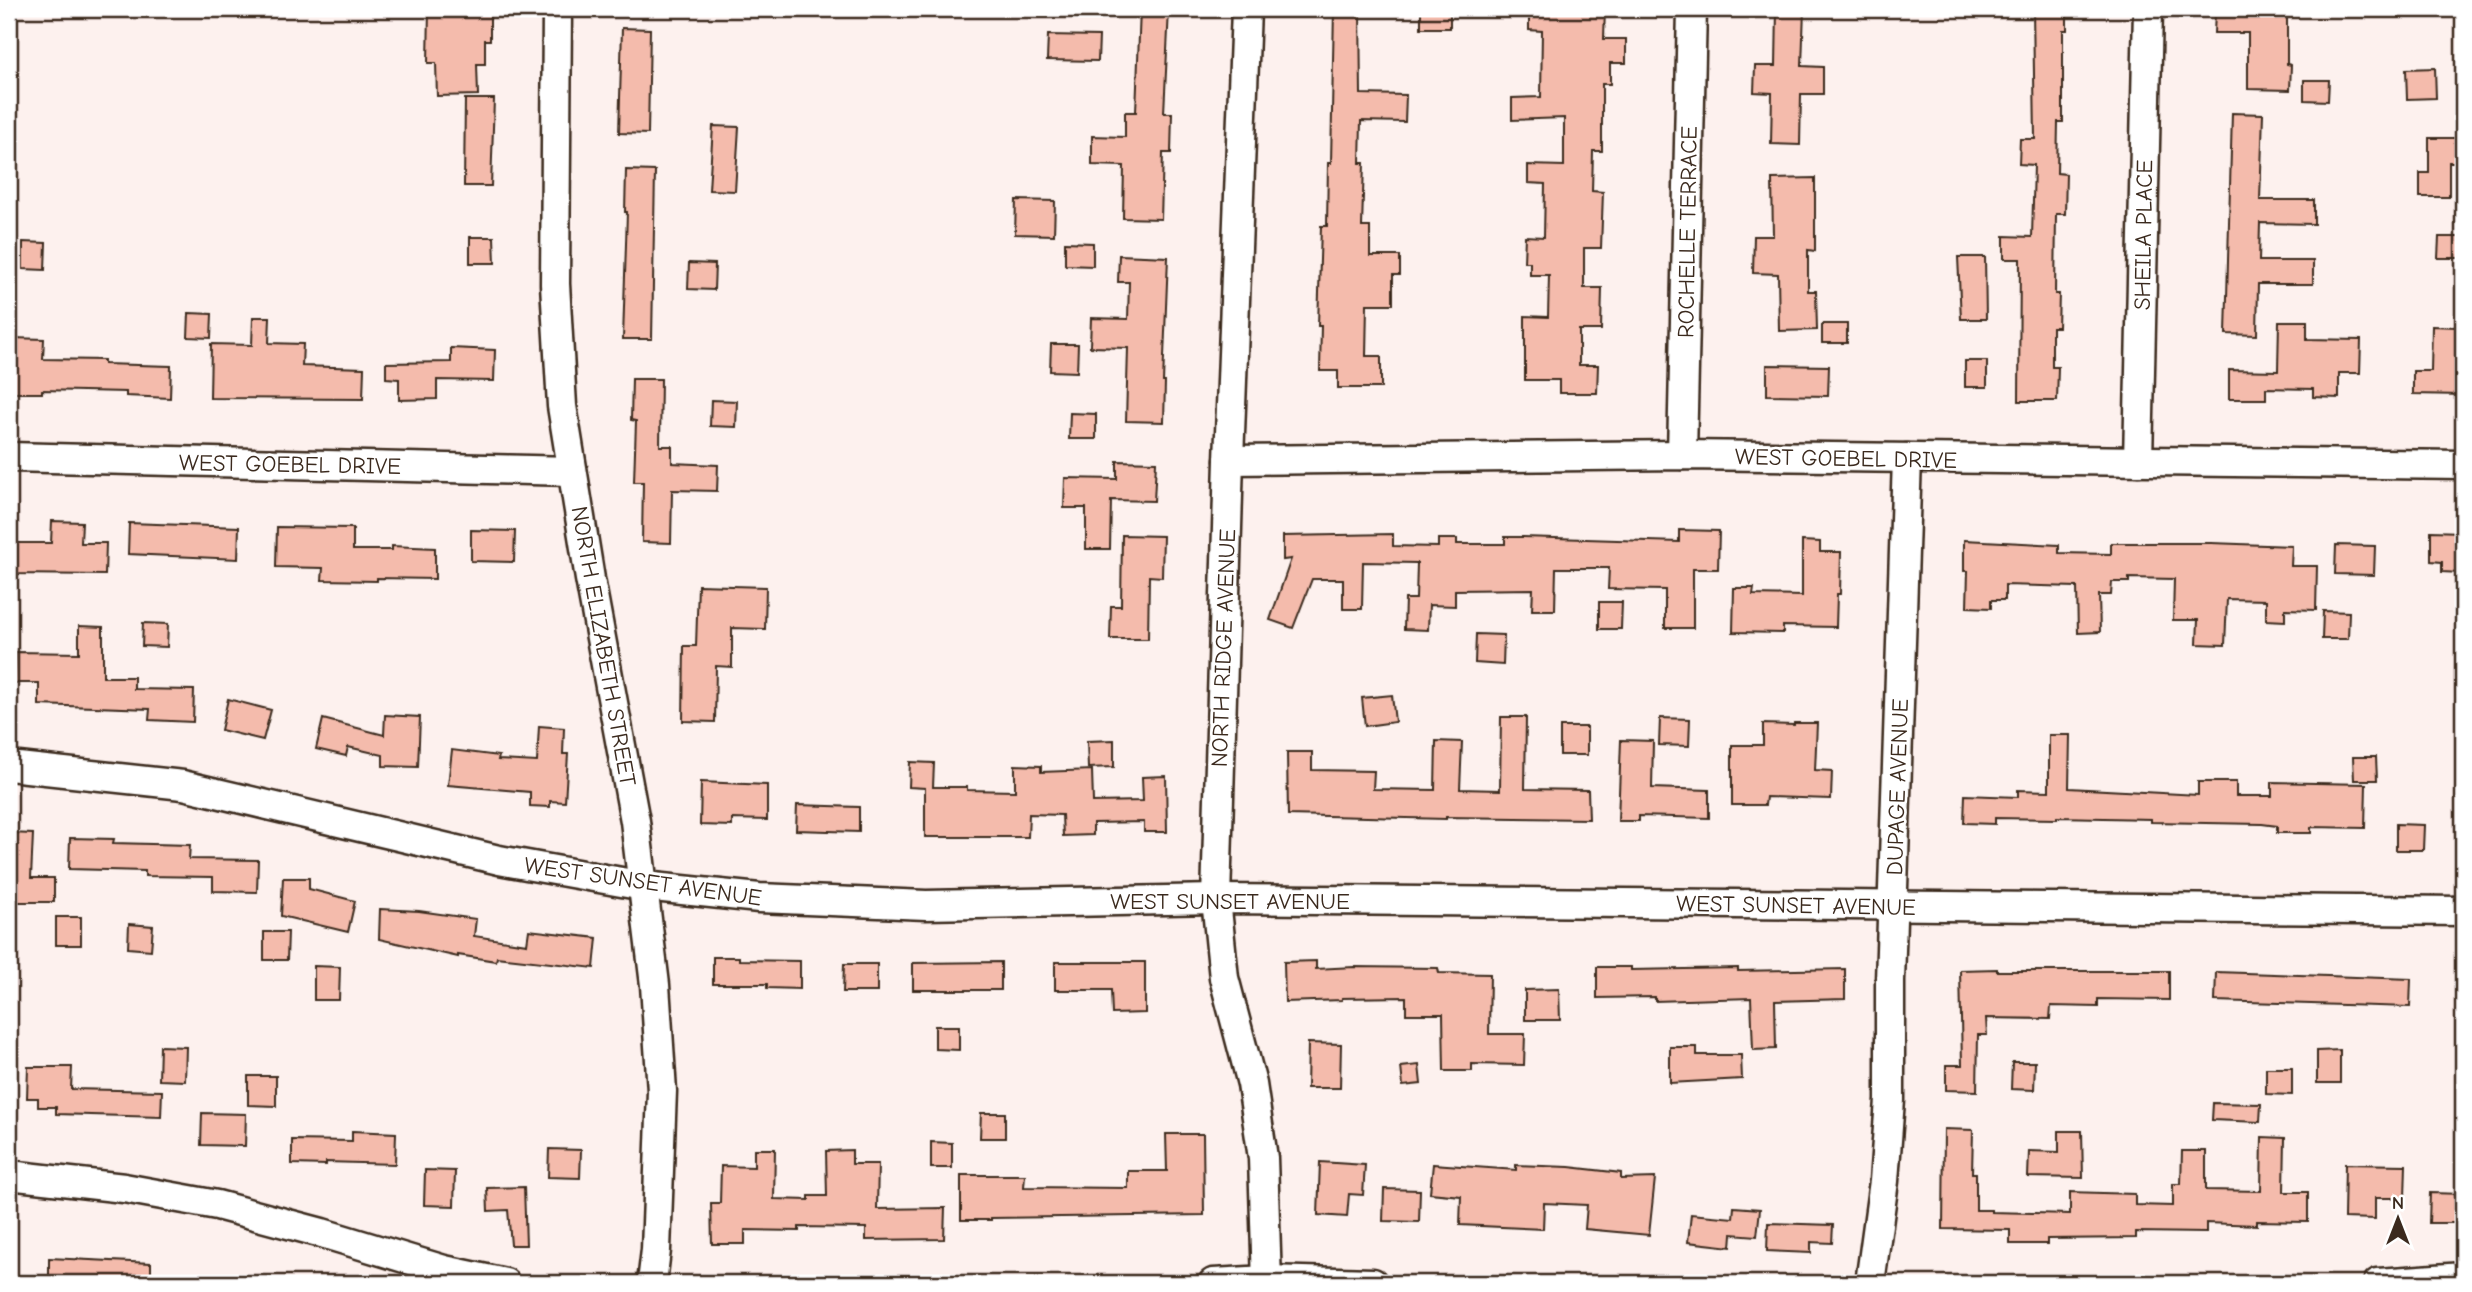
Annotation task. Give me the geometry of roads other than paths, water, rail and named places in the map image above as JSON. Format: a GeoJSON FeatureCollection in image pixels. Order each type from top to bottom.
{"type":"FeatureCollection","features":[{"type":"Feature","properties":{"kind":"street","name":"NORTH ELIZABETH STREET"},"geometry":{"type":"LineString","coordinates":[[557,9],[555,284],[562,406],[631,796],[655,985],[662,1091],[656,1250],[652,1283]]}},
{"type":"Feature","properties":{"kind":"street","name":"NORTH RIDGE AVENUE"},"geometry":{"type":"LineString","coordinates":[[1246,9],[1216,899],[1224,978],[1252,1084],[1263,1158],[1267,1281]]}},
{"type":"Feature","properties":{"kind":"street","name":"ROCHELLE TERRACE"},"geometry":{"type":"LineString","coordinates":[[1682,455],[1692,9]]}},
{"type":"Feature","properties":{"kind":"street","name":"SHEILA PLACE"},"geometry":{"type":"LineString","coordinates":[[2138,461],[2148,9]]}},
{"type":"Feature","properties":{"kind":"street","name":"WEST GOEBEL DRIVE"},"geometry":{"type":"LineString","coordinates":[[1229,460],[1682,455],[2463,465]]}},
{"type":"Feature","properties":{"kind":"street","name":"WEST GOEBEL DRIVE"},"geometry":{"type":"LineString","coordinates":[[9,457],[572,471]]}},
{"type":"Feature","properties":{"kind":"street","name":"DUPAGE AVENUE"},"geometry":{"type":"LineString","coordinates":[[1870,1283],[1884,1181],[1890,1100],[1890,981],[1907,458]]}},
{"type":"Feature","properties":{"kind":"street","name":"WEST SUNSET AVENUE"},"geometry":{"type":"LineString","coordinates":[[9,766],[183,785],[499,860],[644,886],[759,898],[926,905],[1216,899],[2463,911]]}},
{"type":"Feature","properties":{"kind":"street"},"geometry":{"type":"LineString","coordinates":[[9,1175],[124,1188],[217,1205],[444,1270],[505,1283]]}},
{"type":"Feature","properties":{"kind":"street"},"geometry":{"type":"LineString","coordinates":[[2378,1283],[2463,1277]]}},
{"type":"Feature","properties":{"kind":"street"},"geometry":{"type":"LineString","coordinates":[[1213,1283],[1373,1283]]}}]}
